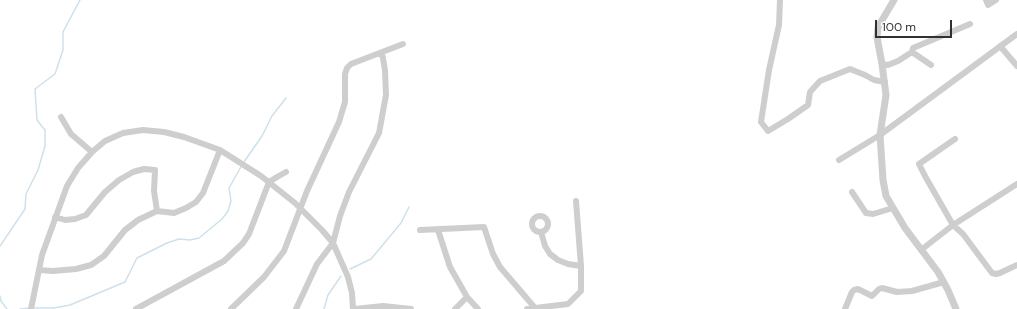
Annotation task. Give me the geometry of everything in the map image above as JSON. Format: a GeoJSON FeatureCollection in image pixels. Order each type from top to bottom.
{"type":"FeatureCollection","features":[{"type":"Feature","properties":{"kind":"street"},"geometry":{"type":"LineString","coordinates":[[780,0],[779,25],[769,70],[761,122],[768,131],[808,105],[810,92],[820,81],[850,69],[874,80],[885,82]]}},
{"type":"Feature","properties":{"kind":"street"},"geometry":{"type":"LineString","coordinates":[[894,0],[878,27],[877,37],[886,95],[880,135],[883,180],[886,196],[921,250],[938,272],[956,309]]}},
{"type":"Feature","properties":{"kind":"street"},"geometry":{"type":"LineString","coordinates":[[986,0],[988,5],[996,0]]}},
{"type":"Feature","properties":{"kind":"street"},"geometry":{"type":"LineString","coordinates":[[882,64],[888,65],[898,61],[912,52],[913,48],[970,24]]}},
{"type":"Feature","properties":{"kind":"street"},"geometry":{"type":"LineString","coordinates":[[839,160],[880,135],[1017,34]]}},
{"type":"Feature","properties":{"kind":"street"},"geometry":{"type":"LineString","coordinates":[[235,308],[264,277],[284,252],[307,191],[339,122],[345,102],[345,74],[347,68],[350,64],[404,44]]}},
{"type":"Feature","properties":{"kind":"street"},"geometry":{"type":"LineString","coordinates":[[1000,46],[1017,66]]}},
{"type":"Feature","properties":{"kind":"street"},"geometry":{"type":"LineString","coordinates":[[296,309],[317,264],[332,244],[344,203],[379,133],[386,95],[385,70],[382,52]]}},
{"type":"Feature","properties":{"kind":"street"},"geometry":{"type":"LineString","coordinates":[[912,52],[931,65]]}},
{"type":"Feature","properties":{"kind":"street"},"geometry":{"type":"LineString","coordinates":[[62,117],[71,134],[92,152]]}},
{"type":"Feature","properties":{"kind":"street"},"geometry":{"type":"LineString","coordinates":[[31,309],[42,255],[67,186],[78,168],[92,152],[105,142],[122,134],[143,130],[164,132],[184,137],[229,154],[269,182],[301,208],[322,230],[332,244],[348,277],[354,309],[383,306],[412,309]]}},
{"type":"Feature","properties":{"kind":"street"},"geometry":{"type":"LineString","coordinates":[[955,139],[919,164],[953,225],[963,234],[992,273],[1000,273],[1017,265]]}},
{"type":"Feature","properties":{"kind":"street"},"geometry":{"type":"LineString","coordinates":[[39,270],[76,270],[91,265],[104,256],[125,230],[138,220],[157,211],[174,213],[196,202],[203,193],[220,150]]}},
{"type":"Feature","properties":{"kind":"street"},"geometry":{"type":"LineString","coordinates":[[56,217],[65,220],[75,219],[86,215],[105,192],[118,180],[144,169],[155,170],[154,191],[157,211]]}},
{"type":"Feature","properties":{"kind":"street"},"geometry":{"type":"LineString","coordinates":[[136,309],[224,262],[243,243],[255,220],[269,182],[286,172]]}},
{"type":"Feature","properties":{"kind":"street"},"geometry":{"type":"LineString","coordinates":[[921,250],[953,225],[1017,184]]}},
{"type":"Feature","properties":{"kind":"street"},"geometry":{"type":"LineString","coordinates":[[852,192],[866,213],[873,214],[893,208]]}},
{"type":"Feature","properties":{"kind":"street"},"geometry":{"type":"LineString","coordinates":[[526,309],[568,304],[581,291],[581,266],[576,201]]}},
{"type":"Feature","properties":{"kind":"street"},"geometry":{"type":"LineString","coordinates":[[420,230],[484,227],[493,254],[500,267],[535,308]]}},
{"type":"Feature","properties":{"kind":"street"},"geometry":{"type":"LineString","coordinates":[[438,230],[450,267],[467,297],[478,309]]}},
{"type":"Feature","properties":{"kind":"street"},"geometry":{"type":"LineString","coordinates":[[541,232],[545,246],[550,254],[558,260],[568,264],[581,266]]}},
{"type":"Feature","properties":{"kind":"street"},"geometry":{"type":"LineString","coordinates":[[845,309],[854,290],[858,289],[872,296],[882,288],[897,292],[912,291],[944,282]]}},
{"type":"Feature","properties":{"kind":"street"},"geometry":{"type":"LineString","coordinates":[[455,309],[467,297]]}},
{"type":"Feature","properties":{"kind":"waterway"},"geometry":{"type":"LineString","coordinates":[[0,246],[25,209],[26,194],[38,170],[45,146],[45,130],[37,120],[35,89],[55,74],[63,50],[63,32],[80,0]]}},
{"type":"Feature","properties":{"kind":"waterway"},"geometry":{"type":"LineString","coordinates":[[244,162],[262,136],[272,116],[286,98]]}},
{"type":"Feature","properties":{"kind":"waterway"},"geometry":{"type":"LineString","coordinates":[[34,308],[54,308],[70,305],[125,282],[137,258],[167,243],[179,239],[190,240],[199,238],[222,219],[228,211],[231,201],[229,188],[242,165]]}},
{"type":"Feature","properties":{"kind":"waterway"},"geometry":{"type":"LineString","coordinates":[[350,269],[371,259],[401,223],[409,207]]}},
{"type":"Feature","properties":{"kind":"waterway"},"geometry":{"type":"LineString","coordinates":[[324,309],[328,295],[341,276]]}},
{"type":"Feature","properties":{"kind":"waterway"},"geometry":{"type":"LineString","coordinates":[[0,296],[1,301],[7,309]]}},
{"type":"Feature","properties":{"kind":"waterway"},"geometry":{"type":"LineString","coordinates":[[20,309],[30,308]]}}]}
